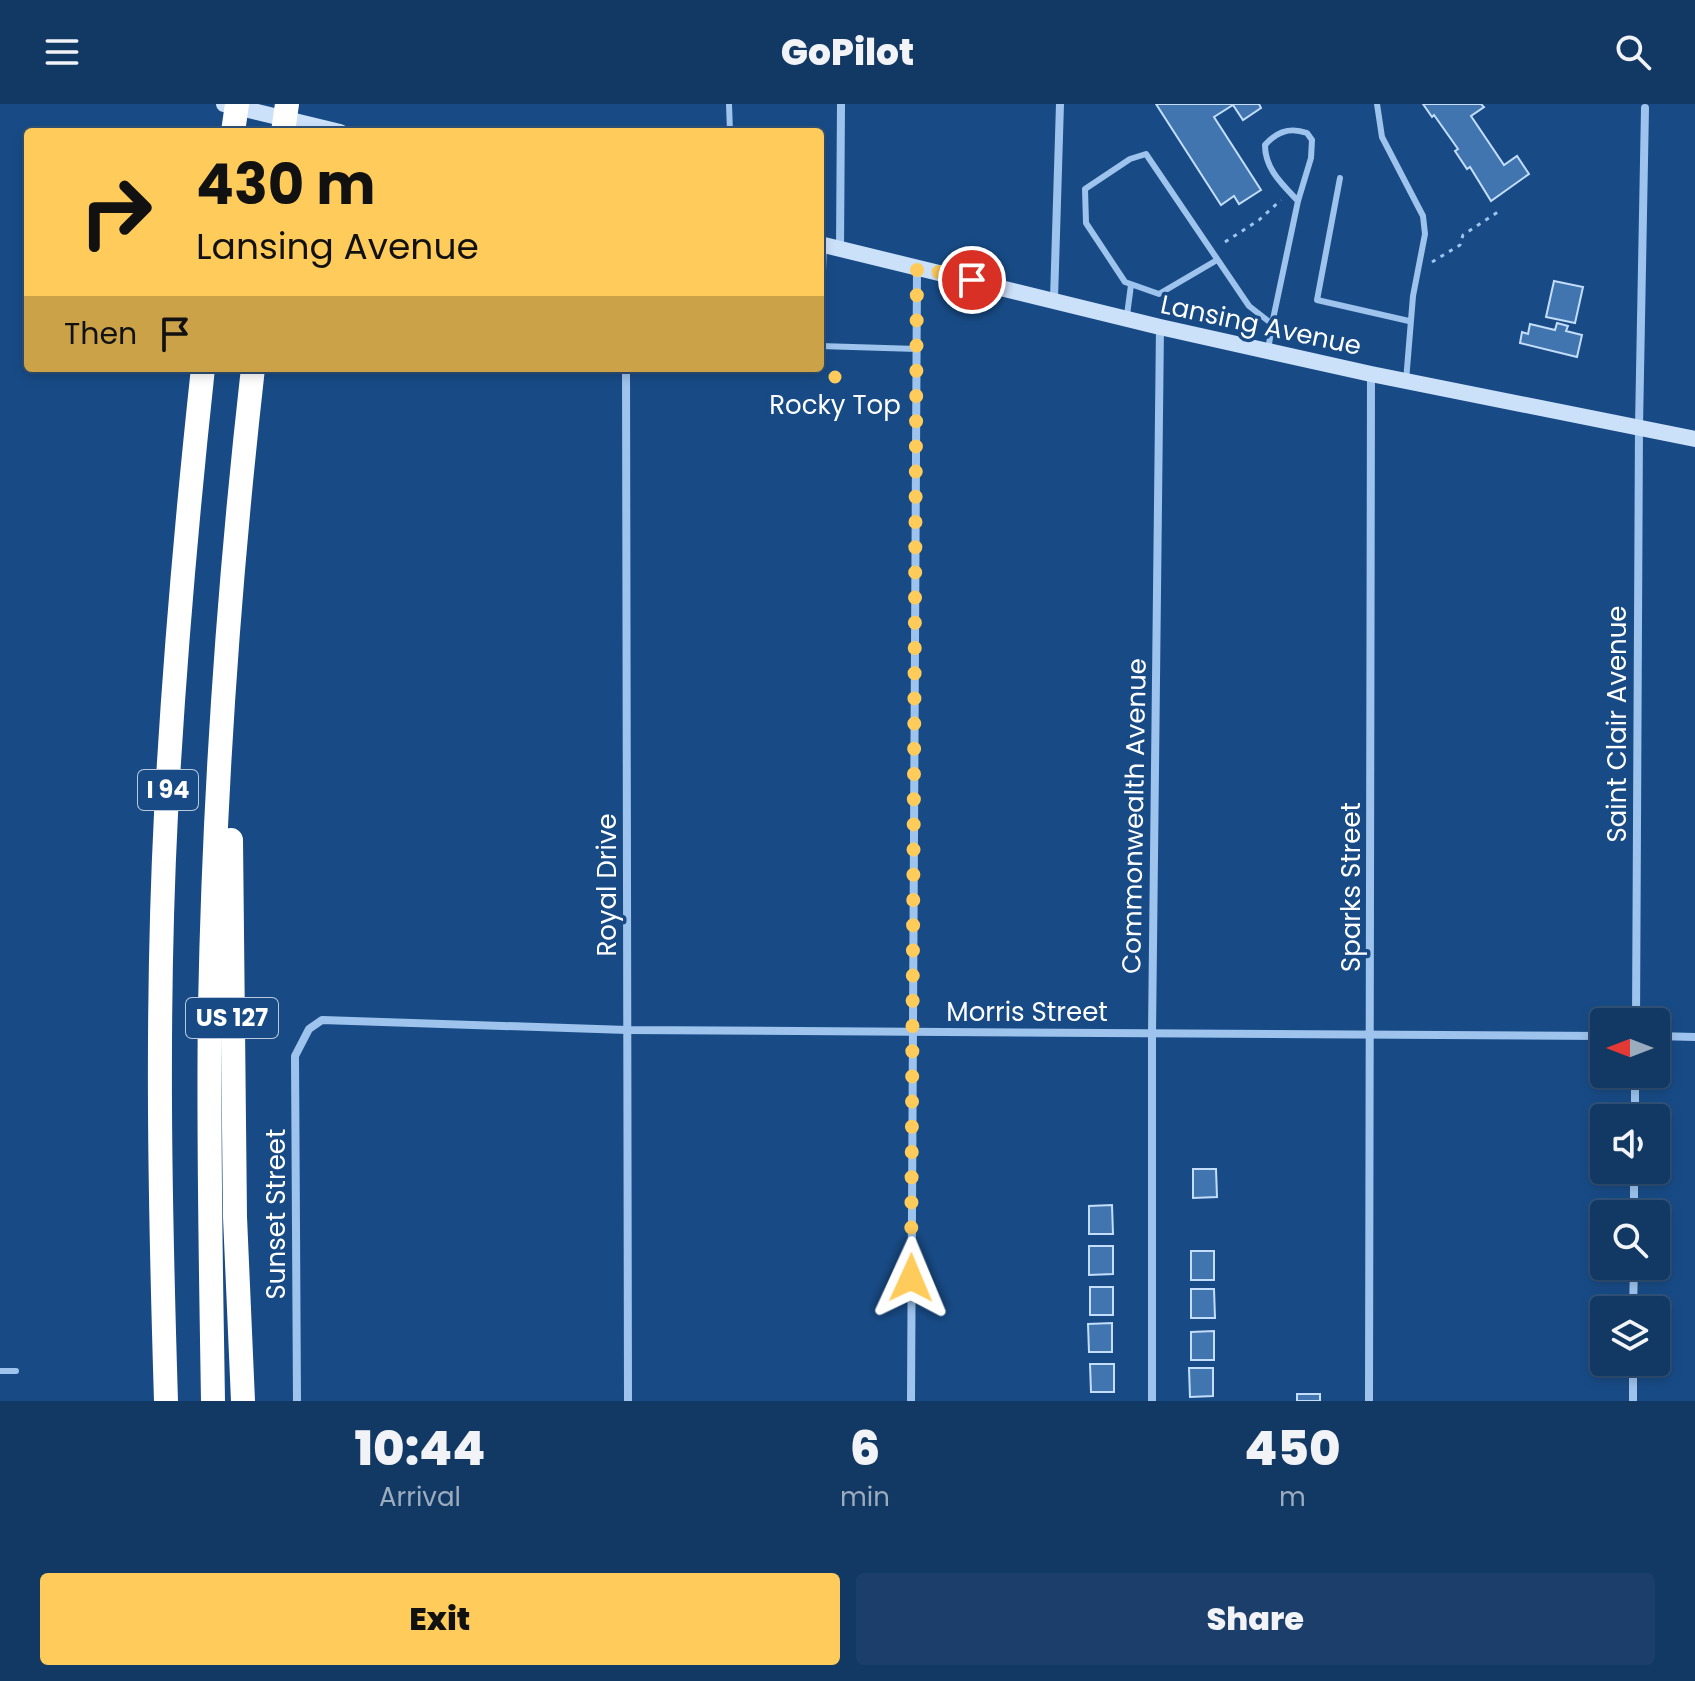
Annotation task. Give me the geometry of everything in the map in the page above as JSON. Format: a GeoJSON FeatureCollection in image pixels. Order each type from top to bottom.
{"type":"FeatureCollection","features":[{"type":"Feature","properties":{"kind":"highway"},"geometry":{"type":"LineString","coordinates":[[234,128],[237,104]]}},
{"type":"Feature","properties":{"kind":"highway"},"geometry":{"type":"LineString","coordinates":[[284,128],[287,104]]}},
{"type":"Feature","properties":{"kind":"highway","name":"I 94"},"geometry":{"type":"LineString","coordinates":[[166,1401],[160,1114],[166,815],[186,538],[203,372]]}},
{"type":"Feature","properties":{"kind":"highway","name":"I 94"},"geometry":{"type":"LineString","coordinates":[[213,1401],[210,994],[217,806],[228,634],[253,372]]}},
{"type":"Feature","properties":{"kind":"highway","name":"US 127"},"geometry":{"type":"LineString","coordinates":[[228,634],[235,1217],[243,1401]]}},
{"type":"Feature","properties":{"kind":"highway"},"geometry":{"type":"LineString","coordinates":[[154,1401],[160,1213]]}},
{"type":"Feature","properties":{"kind":"main road"},"geometry":{"type":"LineString","coordinates":[[224,104],[323,128]]}},
{"type":"Feature","properties":{"kind":"main road","name":"Lansing Avenue"},"geometry":{"type":"LineString","coordinates":[[828,246],[1126,319],[1371,374],[1695,439]]}},
{"type":"Feature","properties":{"kind":"street"},"geometry":{"type":"LineString","coordinates":[[828,246],[841,104]]}},
{"type":"Feature","properties":{"kind":"street"},"geometry":{"type":"LineString","coordinates":[[1054,299],[1060,104]]}},
{"type":"Feature","properties":{"kind":"street","name":"Saint Clair Avenue"},"geometry":{"type":"LineString","coordinates":[[1636,1008],[1639,426],[1645,108]]}},
{"type":"Feature","properties":{"kind":"street"},"geometry":{"type":"LineString","coordinates":[[911,1401],[917,267]]}},
{"type":"Feature","properties":{"kind":"street","name":"Commonwealth Avenue"},"geometry":{"type":"LineString","coordinates":[[1152,1401],[1152,1033],[1160,327]]}},
{"type":"Feature","properties":{"kind":"street","name":"Royal Drive"},"geometry":{"type":"LineString","coordinates":[[626,372],[628,1401]]}},
{"type":"Feature","properties":{"kind":"street","name":"Sparks Street"},"geometry":{"type":"LineString","coordinates":[[1369,1401],[1371,374]]}},
{"type":"Feature","properties":{"kind":"street","name":"Morris Street"},"geometry":{"type":"LineString","coordinates":[[309,1029],[315,1023],[329,1019],[627,1030],[1590,1036]]}},
{"type":"Feature","properties":{"kind":"street","name":"Sunset Street"},"geometry":{"type":"LineString","coordinates":[[297,1401],[295,1056],[309,1029]]}},
{"type":"Feature","properties":{"kind":"street"},"geometry":{"type":"LineString","coordinates":[[1670,1036],[1695,1037]]}},
{"type":"Feature","properties":{"kind":"street"},"geometry":{"type":"LineString","coordinates":[[1633,1376],[1633,1401]]}},
{"type":"Feature","properties":{"kind":"lane"},"geometry":{"type":"LineString","coordinates":[[729,104],[730,128]]}},
{"type":"Feature","properties":{"kind":"lane"},"geometry":{"type":"LineString","coordinates":[[1377,104],[1382,137],[1423,216],[1423,250],[1409,321],[1406,381]]}},
{"type":"Feature","properties":{"kind":"lane"},"geometry":{"type":"LineString","coordinates":[[1268,351],[1298,201],[1311,158],[1312,140],[1307,133],[1288,130],[1277,134],[1265,145],[1265,156],[1270,169],[1298,201]]}},
{"type":"Feature","properties":{"kind":"lane"},"geometry":{"type":"LineString","coordinates":[[1217,260],[1159,294],[1125,282],[1086,223],[1085,189],[1130,159],[1146,154],[1249,306],[1272,324]]}},
{"type":"Feature","properties":{"kind":"lane"},"geometry":{"type":"LineString","coordinates":[[1340,178],[1317,300],[1409,321]]}},
{"type":"Feature","properties":{"kind":"lane"},"geometry":{"type":"LineString","coordinates":[[824,296],[828,246]]}},
{"type":"Feature","properties":{"kind":"lane"},"geometry":{"type":"LineString","coordinates":[[1126,319],[1131,285]]}},
{"type":"Feature","properties":{"kind":"lane"},"geometry":{"type":"LineString","coordinates":[[824,346],[917,349]]}},
{"type":"Feature","properties":{"kind":"lane"},"geometry":{"type":"LineString","coordinates":[[0,1371],[16,1371]]}},
{"type":"Feature","properties":{"kind":"path"},"geometry":{"type":"LineString","coordinates":[[1225,242],[1259,220],[1281,200]]}},
{"type":"Feature","properties":{"kind":"path"},"geometry":{"type":"LineString","coordinates":[[1432,262],[1460,245],[1463,235],[1501,210]]}},
{"type":"Feature","properties":{"kind":"building"},"geometry":{"type":"Polygon","coordinates":[[[1156,104],[1259,104],[1261,108],[1243,120],[1233,105],[1214,117],[1261,190],[1239,204],[1234,196],[1221,205],[1156,104]]]}},
{"type":"Feature","properties":{"kind":"building"},"geometry":{"type":"Polygon","coordinates":[[[1423,104],[1481,104],[1484,107],[1471,116],[1504,165],[1517,156],[1529,174],[1491,201],[1470,167],[1467,169],[1455,151],[1458,149],[1423,104]]]}},
{"type":"Feature","properties":{"kind":"building"},"geometry":{"type":"Polygon","coordinates":[[[1554,281],[1583,287],[1575,323],[1546,317],[1554,281]]]}},
{"type":"Feature","properties":{"kind":"building"},"geometry":{"type":"Polygon","coordinates":[[[1557,323],[1568,326],[1566,331],[1582,335],[1577,357],[1520,343],[1522,332],[1528,334],[1530,324],[1555,330],[1557,323]]]}},
{"type":"Feature","properties":{"kind":"building"},"geometry":{"type":"Polygon","coordinates":[[[1193,1169],[1216,1169],[1217,1197],[1193,1198],[1193,1169]]]}},
{"type":"Feature","properties":{"kind":"building"},"geometry":{"type":"Polygon","coordinates":[[[1112,1205],[1113,1234],[1089,1234],[1089,1206],[1112,1205]]]}},
{"type":"Feature","properties":{"kind":"building"},"geometry":{"type":"Polygon","coordinates":[[[1089,1246],[1113,1246],[1113,1274],[1089,1275],[1089,1246]]]}},
{"type":"Feature","properties":{"kind":"building"},"geometry":{"type":"Polygon","coordinates":[[[1191,1251],[1214,1251],[1214,1280],[1191,1280],[1191,1251]]]}},
{"type":"Feature","properties":{"kind":"building"},"geometry":{"type":"Polygon","coordinates":[[[1090,1287],[1113,1287],[1113,1315],[1090,1315],[1090,1287]]]}},
{"type":"Feature","properties":{"kind":"building"},"geometry":{"type":"Polygon","coordinates":[[[1191,1289],[1214,1289],[1215,1318],[1191,1318],[1191,1289]]]}},
{"type":"Feature","properties":{"kind":"building"},"geometry":{"type":"Polygon","coordinates":[[[1112,1323],[1112,1352],[1089,1352],[1088,1324],[1112,1323]]]}},
{"type":"Feature","properties":{"kind":"building"},"geometry":{"type":"Polygon","coordinates":[[[1214,1331],[1214,1360],[1191,1360],[1191,1332],[1214,1331]]]}},
{"type":"Feature","properties":{"kind":"building"},"geometry":{"type":"Polygon","coordinates":[[[1090,1364],[1114,1364],[1114,1392],[1091,1392],[1090,1364]]]}},
{"type":"Feature","properties":{"kind":"building"},"geometry":{"type":"Polygon","coordinates":[[[1189,1368],[1213,1368],[1213,1396],[1190,1397],[1189,1368]]]}},
{"type":"Feature","properties":{"kind":"building"},"geometry":{"type":"Polygon","coordinates":[[[1297,1394],[1320,1394],[1320,1401],[1297,1401],[1297,1394]]]}},
{"type":"Feature","properties":{"kind":"place","name":"Rocky Top"},"geometry":{"type":"Point","coordinates":[835,377]}},
{"type":"Feature","properties":{"kind":"route"},"geometry":{"type":"LineString","coordinates":[[911,1278],[917,267],[972,280]]}}]}
